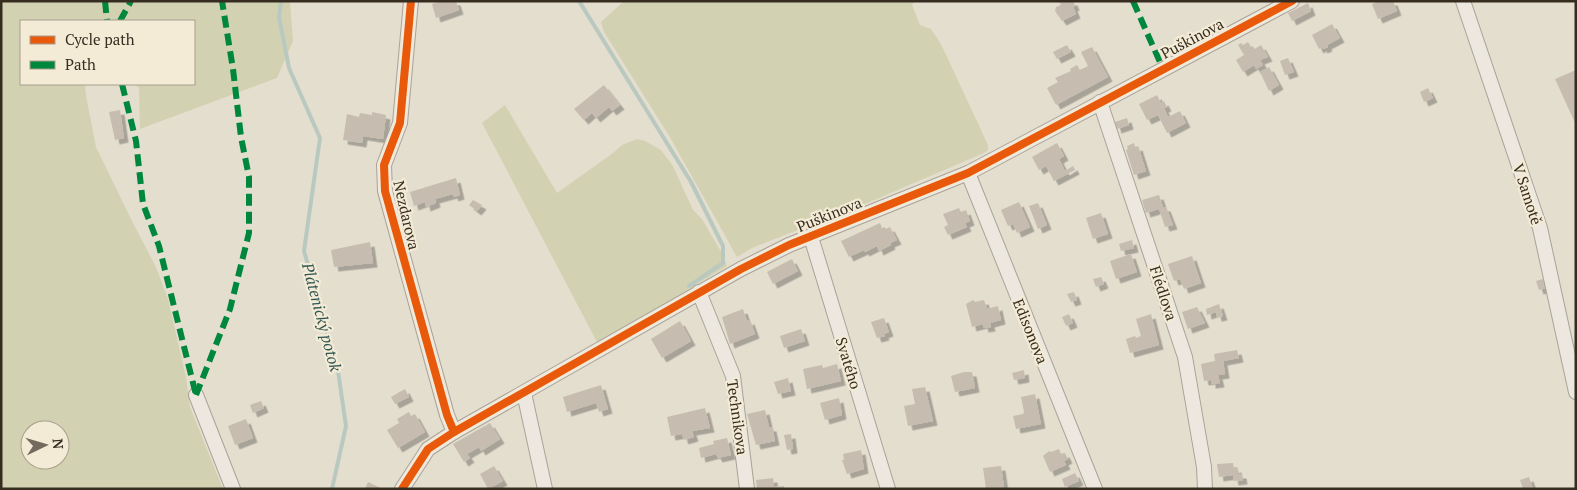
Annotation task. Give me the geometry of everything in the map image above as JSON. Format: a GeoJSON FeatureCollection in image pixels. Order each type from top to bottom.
{"type":"FeatureCollection","features":[{"type":"Feature","properties":{"kind":"street","name":"Nezdarova"},"geometry":{"type":"LineString","coordinates":[[411,1],[400,123],[384,165],[385,191],[447,415],[454,432]]}},
{"type":"Feature","properties":{"kind":"street","name":"Puškinova"},"geometry":{"type":"LineString","coordinates":[[402,489],[428,449],[454,432],[699,292],[788,245],[968,173],[1292,1]]}},
{"type":"Feature","properties":{"kind":"street","name":"V Samotě"},"geometry":{"type":"LineString","coordinates":[[1463,1],[1540,228],[1576,392]]}},
{"type":"Feature","properties":{"kind":"street","name":"Flédlova"},"geometry":{"type":"LineString","coordinates":[[1100,102],[1185,358],[1204,467],[1205,489]]}},
{"type":"Feature","properties":{"kind":"street","name":"Edisonova"},"geometry":{"type":"LineString","coordinates":[[968,173],[1095,489]]}},
{"type":"Feature","properties":{"kind":"street","name":"Svatého"},"geometry":{"type":"LineString","coordinates":[[811,237],[888,489]]}},
{"type":"Feature","properties":{"kind":"street","name":"Technikova"},"geometry":{"type":"LineString","coordinates":[[699,292],[733,376],[747,489]]}},
{"type":"Feature","properties":{"kind":"street"},"geometry":{"type":"LineString","coordinates":[[524,393],[545,489]]}},
{"type":"Feature","properties":{"kind":"street"},"geometry":{"type":"LineString","coordinates":[[196,395],[232,489]]}},
{"type":"Feature","properties":{"kind":"green space"},"geometry":{"type":"Polygon","coordinates":[[[1,1],[290,1],[293,41],[277,78],[140,129],[139,88],[136,85],[195,85],[195,20],[20,20],[20,85],[85,85],[96,147],[156,267],[168,299],[186,377],[190,407],[223,489],[1,489],[1,1]]]}},
{"type":"Feature","properties":{"kind":"green space"},"geometry":{"type":"Polygon","coordinates":[[[624,1],[915,1],[912,5],[920,25],[931,29],[941,44],[988,145],[988,150],[872,201],[752,248],[737,257],[671,139],[604,32],[601,22],[624,1]]]}},
{"type":"Feature","properties":{"kind":"green space"},"geometry":{"type":"Polygon","coordinates":[[[505,105],[557,193],[622,145],[637,139],[645,141],[661,150],[673,166],[693,210],[702,219],[723,255],[727,266],[598,344],[482,123],[505,105]]]}},
{"type":"Feature","properties":{"kind":"building"},"geometry":{"type":"Polygon","coordinates":[[[442,1],[456,1],[459,10],[436,18],[432,4],[442,1]]]}},
{"type":"Feature","properties":{"kind":"building"},"geometry":{"type":"Polygon","coordinates":[[[1059,1],[1073,1],[1076,14],[1062,21],[1055,11],[1056,7],[1061,5],[1059,1]]]}},
{"type":"Feature","properties":{"kind":"building"},"geometry":{"type":"Polygon","coordinates":[[[1379,1],[1393,1],[1397,11],[1378,19],[1372,4],[1379,1]]]}},
{"type":"Feature","properties":{"kind":"building"},"geometry":{"type":"Polygon","coordinates":[[[1308,3],[1311,11],[1292,21],[1288,13],[1308,3]]]}},
{"type":"Feature","properties":{"kind":"building"},"geometry":{"type":"Polygon","coordinates":[[[1332,24],[1340,38],[1327,45],[1328,47],[1319,49],[1312,35],[1332,24]]]}},
{"type":"Feature","properties":{"kind":"building"},"geometry":{"type":"Polygon","coordinates":[[[1248,42],[1253,50],[1261,45],[1268,57],[1260,60],[1263,65],[1256,69],[1254,65],[1243,72],[1236,60],[1244,55],[1238,45],[1248,42]]]}},
{"type":"Feature","properties":{"kind":"building"},"geometry":{"type":"Polygon","coordinates":[[[1067,45],[1071,52],[1057,59],[1053,52],[1067,45]]]}},
{"type":"Feature","properties":{"kind":"building"},"geometry":{"type":"Polygon","coordinates":[[[1092,47],[1108,77],[1056,105],[1047,88],[1058,82],[1055,78],[1071,71],[1070,69],[1077,65],[1080,70],[1088,66],[1081,52],[1092,47]]]}},
{"type":"Feature","properties":{"kind":"building"},"geometry":{"type":"Polygon","coordinates":[[[1288,58],[1294,72],[1285,75],[1280,61],[1288,58]]]}},
{"type":"Feature","properties":{"kind":"building"},"geometry":{"type":"Polygon","coordinates":[[[1269,67],[1279,85],[1269,91],[1260,72],[1269,67]]]}},
{"type":"Feature","properties":{"kind":"building"},"geometry":{"type":"Polygon","coordinates":[[[1576,70],[1576,125],[1555,79],[1576,70]]]}},
{"type":"Feature","properties":{"kind":"building"},"geometry":{"type":"Polygon","coordinates":[[[604,85],[620,105],[612,111],[609,107],[596,118],[592,113],[584,120],[574,109],[604,85]]]}},
{"type":"Feature","properties":{"kind":"building"},"geometry":{"type":"Polygon","coordinates":[[[1428,88],[1433,98],[1424,102],[1420,92],[1428,88]]]}},
{"type":"Feature","properties":{"kind":"building"},"geometry":{"type":"Polygon","coordinates":[[[1157,95],[1161,103],[1164,101],[1167,107],[1164,108],[1168,117],[1180,111],[1186,123],[1167,133],[1158,115],[1147,120],[1139,104],[1157,95]]]}},
{"type":"Feature","properties":{"kind":"building"},"geometry":{"type":"Polygon","coordinates":[[[120,110],[124,138],[115,140],[109,112],[120,110]]]}},
{"type":"Feature","properties":{"kind":"building"},"geometry":{"type":"Polygon","coordinates":[[[372,112],[386,115],[383,139],[363,136],[362,143],[343,140],[347,114],[359,117],[360,113],[372,115],[372,112]]]}},
{"type":"Feature","properties":{"kind":"building"},"geometry":{"type":"Polygon","coordinates":[[[1127,118],[1129,125],[1117,129],[1115,122],[1127,118]]]}},
{"type":"Feature","properties":{"kind":"building"},"geometry":{"type":"Polygon","coordinates":[[[1057,143],[1064,156],[1059,159],[1065,171],[1073,166],[1075,170],[1054,181],[1046,166],[1039,170],[1032,157],[1057,143]]]}},
{"type":"Feature","properties":{"kind":"building"},"geometry":{"type":"Polygon","coordinates":[[[1134,143],[1135,147],[1138,146],[1146,171],[1134,175],[1126,150],[1128,149],[1127,146],[1134,143]]]}},
{"type":"Feature","properties":{"kind":"building"},"geometry":{"type":"Polygon","coordinates":[[[456,178],[460,195],[454,197],[453,194],[435,199],[436,203],[426,207],[425,202],[414,206],[410,192],[456,178]]]}},
{"type":"Feature","properties":{"kind":"building"},"geometry":{"type":"Polygon","coordinates":[[[1159,195],[1173,225],[1165,227],[1159,209],[1146,213],[1142,200],[1159,195]]]}},
{"type":"Feature","properties":{"kind":"building"},"geometry":{"type":"Polygon","coordinates":[[[473,200],[482,205],[477,211],[469,205],[473,200]]]}},
{"type":"Feature","properties":{"kind":"building"},"geometry":{"type":"Polygon","coordinates":[[[1019,202],[1030,227],[1017,233],[1013,224],[1008,226],[1001,210],[1019,202]]]}},
{"type":"Feature","properties":{"kind":"building"},"geometry":{"type":"Polygon","coordinates":[[[1038,203],[1047,225],[1038,229],[1029,206],[1038,203]]]}},
{"type":"Feature","properties":{"kind":"building"},"geometry":{"type":"Polygon","coordinates":[[[959,208],[961,212],[966,210],[970,221],[965,223],[967,227],[948,235],[944,227],[948,225],[943,214],[959,208]]]}},
{"type":"Feature","properties":{"kind":"building"},"geometry":{"type":"Polygon","coordinates":[[[1101,213],[1108,234],[1093,239],[1086,218],[1101,213]]]}},
{"type":"Feature","properties":{"kind":"building"},"geometry":{"type":"Polygon","coordinates":[[[880,223],[883,230],[890,227],[897,240],[879,251],[877,246],[849,257],[841,241],[880,223]]]}},
{"type":"Feature","properties":{"kind":"building"},"geometry":{"type":"Polygon","coordinates":[[[1132,240],[1134,248],[1121,251],[1119,244],[1132,240]]]}},
{"type":"Feature","properties":{"kind":"building"},"geometry":{"type":"Polygon","coordinates":[[[370,242],[373,263],[334,267],[331,250],[370,242]]]}},
{"type":"Feature","properties":{"kind":"building"},"geometry":{"type":"Polygon","coordinates":[[[1131,254],[1137,272],[1116,279],[1110,261],[1131,254]]]}},
{"type":"Feature","properties":{"kind":"building"},"geometry":{"type":"Polygon","coordinates":[[[1192,256],[1201,283],[1184,289],[1180,279],[1174,281],[1168,264],[1192,256]]]}},
{"type":"Feature","properties":{"kind":"building"},"geometry":{"type":"Polygon","coordinates":[[[792,259],[798,271],[773,284],[767,272],[792,259]]]}},
{"type":"Feature","properties":{"kind":"building"},"geometry":{"type":"Polygon","coordinates":[[[1101,277],[1104,284],[1096,287],[1093,279],[1101,277]]]}},
{"type":"Feature","properties":{"kind":"building"},"geometry":{"type":"Polygon","coordinates":[[[1543,279],[1546,288],[1539,290],[1536,281],[1543,279]]]}},
{"type":"Feature","properties":{"kind":"building"},"geometry":{"type":"Polygon","coordinates":[[[1074,292],[1077,300],[1071,302],[1067,294],[1074,292]]]}},
{"type":"Feature","properties":{"kind":"building"},"geometry":{"type":"Polygon","coordinates":[[[973,300],[975,302],[984,300],[987,309],[998,306],[1001,320],[990,323],[991,327],[984,328],[983,324],[972,327],[966,304],[973,300]]]}},
{"type":"Feature","properties":{"kind":"building"},"geometry":{"type":"Polygon","coordinates":[[[1219,304],[1223,316],[1217,317],[1216,312],[1207,315],[1206,309],[1219,304]]]}},
{"type":"Feature","properties":{"kind":"building"},"geometry":{"type":"Polygon","coordinates":[[[1197,307],[1205,323],[1188,329],[1182,312],[1197,307]]]}},
{"type":"Feature","properties":{"kind":"building"},"geometry":{"type":"Polygon","coordinates":[[[743,309],[747,321],[750,320],[755,334],[730,344],[722,317],[743,309]]]}},
{"type":"Feature","properties":{"kind":"building"},"geometry":{"type":"Polygon","coordinates":[[[1069,314],[1073,323],[1066,326],[1062,317],[1069,314]]]}},
{"type":"Feature","properties":{"kind":"building"},"geometry":{"type":"Polygon","coordinates":[[[1151,314],[1159,345],[1130,353],[1126,339],[1141,336],[1136,319],[1151,314]]]}},
{"type":"Feature","properties":{"kind":"building"},"geometry":{"type":"Polygon","coordinates":[[[884,318],[889,332],[884,334],[885,336],[877,338],[871,322],[884,318]]]}},
{"type":"Feature","properties":{"kind":"building"},"geometry":{"type":"Polygon","coordinates":[[[680,321],[691,341],[662,358],[651,339],[680,321]]]}},
{"type":"Feature","properties":{"kind":"building"},"geometry":{"type":"Polygon","coordinates":[[[801,329],[805,341],[784,348],[780,336],[801,329]]]}},
{"type":"Feature","properties":{"kind":"building"},"geometry":{"type":"Polygon","coordinates":[[[1237,350],[1239,358],[1223,361],[1225,374],[1218,375],[1220,383],[1211,384],[1211,380],[1204,381],[1201,364],[1215,361],[1214,354],[1237,350]]]}},
{"type":"Feature","properties":{"kind":"building"},"geometry":{"type":"Polygon","coordinates":[[[837,364],[841,381],[807,389],[803,369],[822,365],[823,368],[837,364]]]}},
{"type":"Feature","properties":{"kind":"building"},"geometry":{"type":"Polygon","coordinates":[[[1024,370],[1025,378],[1014,380],[1012,373],[1024,370]]]}},
{"type":"Feature","properties":{"kind":"building"},"geometry":{"type":"Polygon","coordinates":[[[972,372],[975,388],[955,392],[951,376],[972,372]]]}},
{"type":"Feature","properties":{"kind":"building"},"geometry":{"type":"Polygon","coordinates":[[[788,378],[791,391],[778,394],[774,382],[788,378]]]}},
{"type":"Feature","properties":{"kind":"building"},"geometry":{"type":"Polygon","coordinates":[[[601,385],[608,409],[599,412],[596,403],[567,412],[563,397],[601,385]]]}},
{"type":"Feature","properties":{"kind":"building"},"geometry":{"type":"Polygon","coordinates":[[[925,387],[933,421],[908,426],[904,406],[915,404],[912,389],[925,387]]]}},
{"type":"Feature","properties":{"kind":"building"},"geometry":{"type":"Polygon","coordinates":[[[405,389],[409,397],[395,404],[391,397],[405,389]]]}},
{"type":"Feature","properties":{"kind":"building"},"geometry":{"type":"Polygon","coordinates":[[[1035,394],[1041,424],[1016,429],[1013,416],[1023,414],[1024,412],[1021,397],[1035,394]]]}},
{"type":"Feature","properties":{"kind":"building"},"geometry":{"type":"Polygon","coordinates":[[[839,398],[842,415],[825,420],[820,403],[839,398]]]}},
{"type":"Feature","properties":{"kind":"building"},"geometry":{"type":"Polygon","coordinates":[[[261,401],[264,408],[253,413],[250,405],[261,401]]]}},
{"type":"Feature","properties":{"kind":"building"},"geometry":{"type":"Polygon","coordinates":[[[705,408],[710,428],[692,431],[694,437],[684,440],[682,434],[671,436],[667,417],[705,408]]]}},
{"type":"Feature","properties":{"kind":"building"},"geometry":{"type":"Polygon","coordinates":[[[765,410],[775,441],[756,445],[747,414],[765,410]]]}},
{"type":"Feature","properties":{"kind":"building"},"geometry":{"type":"Polygon","coordinates":[[[409,412],[411,416],[415,414],[425,432],[398,448],[387,430],[399,423],[397,419],[409,412]]]}},
{"type":"Feature","properties":{"kind":"building"},"geometry":{"type":"Polygon","coordinates":[[[246,419],[253,438],[235,445],[228,426],[246,419]]]}},
{"type":"Feature","properties":{"kind":"building"},"geometry":{"type":"Polygon","coordinates":[[[490,423],[500,439],[481,451],[479,447],[467,454],[470,458],[464,462],[453,444],[490,423]]]}},
{"type":"Feature","properties":{"kind":"building"},"geometry":{"type":"Polygon","coordinates":[[[791,434],[793,449],[787,450],[784,435],[791,434]]]}},
{"type":"Feature","properties":{"kind":"building"},"geometry":{"type":"Polygon","coordinates":[[[727,438],[731,455],[718,458],[716,454],[701,458],[699,448],[714,444],[713,441],[727,438]]]}},
{"type":"Feature","properties":{"kind":"building"},"geometry":{"type":"Polygon","coordinates":[[[1059,449],[1061,454],[1065,453],[1068,459],[1064,461],[1066,465],[1050,472],[1043,456],[1049,451],[1059,449]]]}},
{"type":"Feature","properties":{"kind":"building"},"geometry":{"type":"Polygon","coordinates":[[[861,450],[864,469],[847,474],[842,460],[844,460],[843,454],[861,450]]]}},
{"type":"Feature","properties":{"kind":"building"},"geometry":{"type":"Polygon","coordinates":[[[1233,463],[1234,469],[1237,468],[1238,474],[1242,474],[1243,480],[1234,481],[1233,475],[1219,477],[1217,464],[1233,463]]]}},
{"type":"Feature","properties":{"kind":"building"},"geometry":{"type":"Polygon","coordinates":[[[494,466],[503,481],[488,489],[480,474],[494,466]]]}},
{"type":"Feature","properties":{"kind":"building"},"geometry":{"type":"Polygon","coordinates":[[[1001,466],[1004,487],[986,489],[983,468],[1001,466]]]}},
{"type":"Feature","properties":{"kind":"building"},"geometry":{"type":"Polygon","coordinates":[[[1075,473],[1079,481],[1065,487],[1062,479],[1075,473]]]}},
{"type":"Feature","properties":{"kind":"building"},"geometry":{"type":"Polygon","coordinates":[[[1529,477],[1533,489],[1523,489],[1520,480],[1529,477]]]}},
{"type":"Feature","properties":{"kind":"building"},"geometry":{"type":"Polygon","coordinates":[[[773,478],[774,487],[784,486],[784,489],[757,489],[756,480],[773,478]]]}},
{"type":"Feature","properties":{"kind":"building"},"geometry":{"type":"Polygon","coordinates":[[[368,482],[383,489],[365,489],[368,482]]]}},
{"type":"Feature","properties":{"kind":"waterway","name":"Plátenický potok"},"geometry":{"type":"LineString","coordinates":[[281,1],[279,17],[289,68],[320,138],[304,251],[338,371],[346,426],[332,489]]}},
{"type":"Feature","properties":{"kind":"waterway"},"geometry":{"type":"LineString","coordinates":[[579,1],[691,182],[723,246],[723,263],[689,286]]}},
{"type":"Feature","properties":{"kind":"marked path"},"geometry":{"type":"LineString","coordinates":[[105,1],[107,20]]}},
{"type":"Feature","properties":{"kind":"marked path"},"geometry":{"type":"LineString","coordinates":[[121,20],[131,1]]}},
{"type":"Feature","properties":{"kind":"marked path"},"geometry":{"type":"LineString","coordinates":[[196,395],[230,309],[249,233],[249,177],[241,137],[222,1]]}},
{"type":"Feature","properties":{"kind":"marked path"},"geometry":{"type":"LineString","coordinates":[[1133,1],[1163,69]]}},
{"type":"Feature","properties":{"kind":"marked path"},"geometry":{"type":"LineString","coordinates":[[122,85],[136,141],[143,204],[159,246],[196,395]]}},
{"type":"Feature","properties":{"kind":"cycle path"},"geometry":{"type":"LineString","coordinates":[[411,1],[400,123],[384,165],[385,191],[447,415],[454,432]]}},
{"type":"Feature","properties":{"kind":"cycle path"},"geometry":{"type":"LineString","coordinates":[[402,489],[428,449],[454,432],[741,269],[789,245],[968,173],[1292,1]]}}]}
